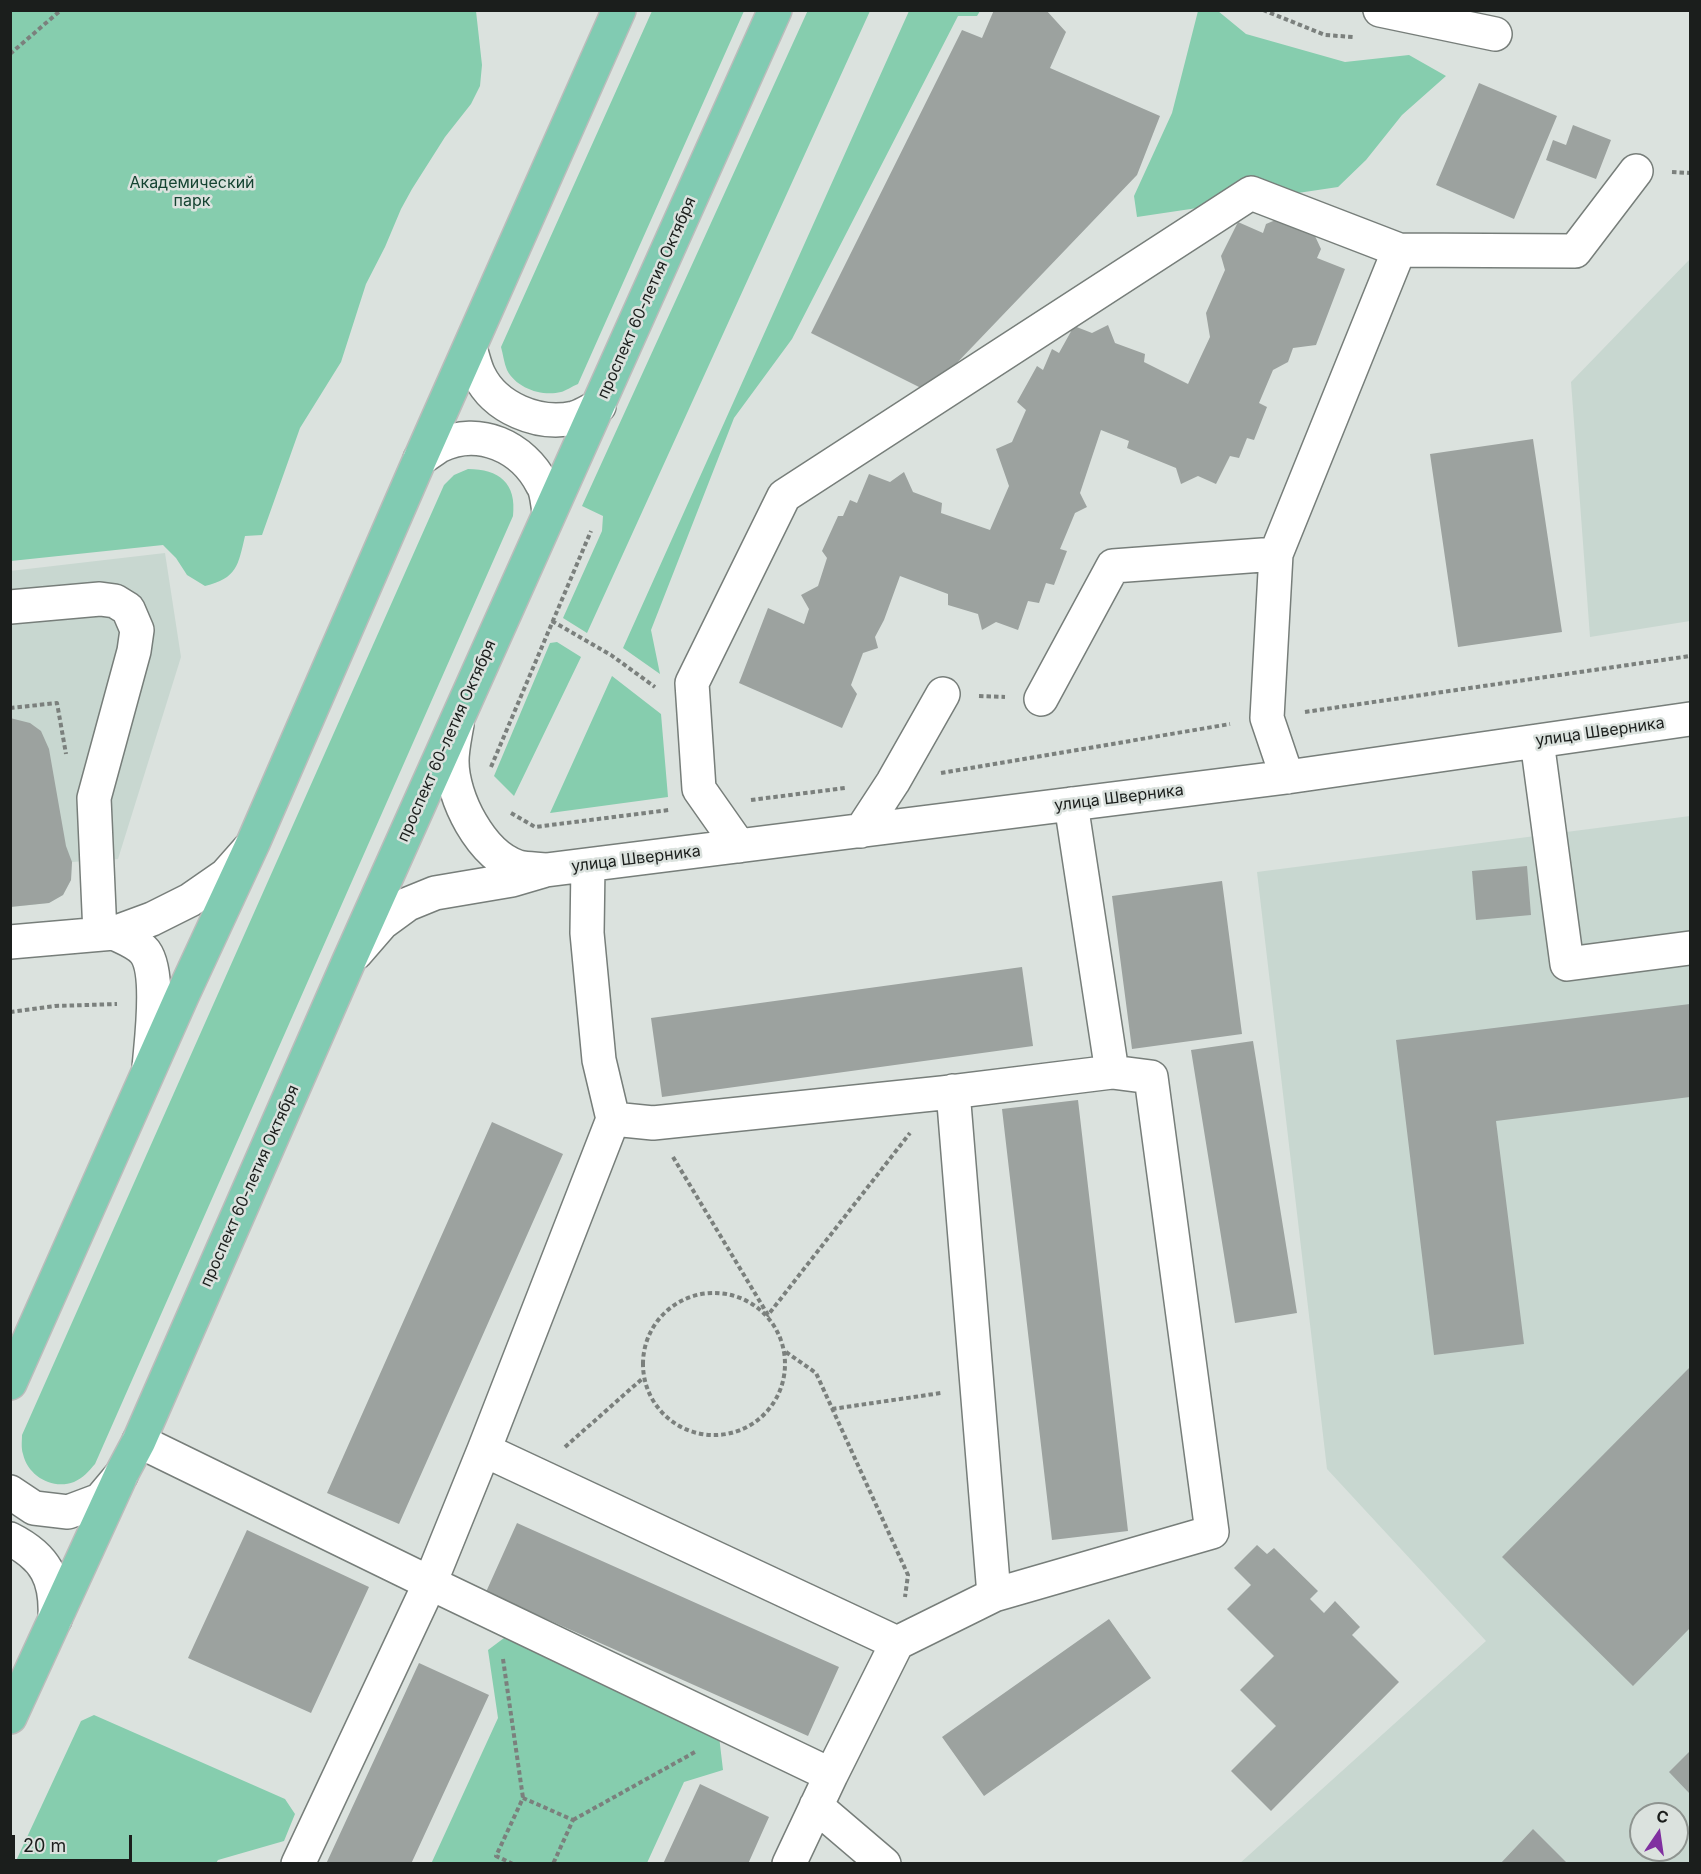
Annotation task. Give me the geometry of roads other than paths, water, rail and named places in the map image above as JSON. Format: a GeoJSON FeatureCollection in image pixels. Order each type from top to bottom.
{"type":"FeatureCollection","features":[{"type":"Feature","properties":{"kind":"main road"},"geometry":{"type":"LineString","coordinates":[[10,1383],[182,996],[253,843],[619,10]]}},
{"type":"Feature","properties":{"kind":"main road","name":"проспект 60-летия Октября"},"geometry":{"type":"LineString","coordinates":[[10,1718],[122,1473],[139,1441],[549,511],[599,406],[775,10]]}},
{"type":"Feature","properties":{"kind":"street"},"geometry":{"type":"LineString","coordinates":[[1380,10],[1495,34]]}},
{"type":"Feature","properties":{"kind":"street"},"geometry":{"type":"LineString","coordinates":[[739,846],[699,789],[692,683],[784,496],[1251,193],[1399,250],[1575,251],[1636,171]]}},
{"type":"Feature","properties":{"kind":"street"},"geometry":{"type":"LineString","coordinates":[[1287,777],[1267,718],[1276,554],[1399,250]]}},
{"type":"Feature","properties":{"kind":"street"},"geometry":{"type":"LineString","coordinates":[[470,348],[479,375],[495,398],[519,412],[546,419],[574,418],[599,406]]}},
{"type":"Feature","properties":{"kind":"street"},"geometry":{"type":"LineString","coordinates":[[420,459],[440,446],[464,439],[489,441],[512,449],[531,465],[544,486],[549,511]]}},
{"type":"Feature","properties":{"kind":"street"},"geometry":{"type":"LineString","coordinates":[[1041,699],[1113,566],[1276,554]]}},
{"type":"Feature","properties":{"kind":"street"},"geometry":{"type":"LineString","coordinates":[[10,607],[100,598],[115,601],[128,609],[137,630],[134,651],[94,798],[107,933]]}},
{"type":"Feature","properties":{"kind":"street"},"geometry":{"type":"LineString","coordinates":[[861,831],[893,782],[943,694]]}},
{"type":"Feature","properties":{"kind":"street","name":"улица Шверника"},"geometry":{"type":"LineString","coordinates":[[458,717],[452,762],[458,798],[473,826],[494,853],[518,867],[546,870]]}},
{"type":"Feature","properties":{"kind":"street","name":"улица Шверника"},"geometry":{"type":"LineString","coordinates":[[349,961],[382,923],[408,904],[435,893],[512,880],[546,870],[1287,777],[1690,719]]}},
{"type":"Feature","properties":{"kind":"street"},"geometry":{"type":"LineString","coordinates":[[1537,741],[1566,964],[1690,948]]}},
{"type":"Feature","properties":{"kind":"street"},"geometry":{"type":"LineString","coordinates":[[1071,804],[1112,1072]]}},
{"type":"Feature","properties":{"kind":"street"},"geometry":{"type":"LineString","coordinates":[[10,942],[107,933],[152,919],[190,900],[226,874],[253,843]]}},
{"type":"Feature","properties":{"kind":"street"},"geometry":{"type":"LineString","coordinates":[[298,1863],[430,1583],[613,1119],[599,1060],[587,933],[588,865]]}},
{"type":"Feature","properties":{"kind":"street"},"geometry":{"type":"LineString","coordinates":[[107,933],[133,942],[145,952],[151,966],[154,1000],[148,1076]]}},
{"type":"Feature","properties":{"kind":"street"},"geometry":{"type":"LineString","coordinates":[[613,1119],[653,1123],[1112,1072],[1151,1077],[1212,1532],[994,1595],[897,1643],[789,1863]]}},
{"type":"Feature","properties":{"kind":"street"},"geometry":{"type":"LineString","coordinates":[[948,1092],[977,1388],[994,1595]]}},
{"type":"Feature","properties":{"kind":"street"},"geometry":{"type":"LineString","coordinates":[[139,1441],[831,1775]]}},
{"type":"Feature","properties":{"kind":"street"},"geometry":{"type":"LineString","coordinates":[[484,1450],[897,1643]]}},
{"type":"Feature","properties":{"kind":"street","name":"проспект 60-летия Октября"},"geometry":{"type":"LineString","coordinates":[[10,1492],[34,1508],[68,1512],[100,1500],[122,1473]]}},
{"type":"Feature","properties":{"kind":"street","name":"проспект 60-летия Октября"},"geometry":{"type":"LineString","coordinates":[[10,1539],[25,1546],[40,1560],[51,1578],[56,1599],[55,1619]]}},
{"type":"Feature","properties":{"kind":"street"},"geometry":{"type":"LineString","coordinates":[[816,1806],[884,1863]]}},
{"type":"Feature","properties":{"kind":"park label","name":"Академический парк"},"geometry":{"type":"Point","coordinates":[192,192]}}]}
